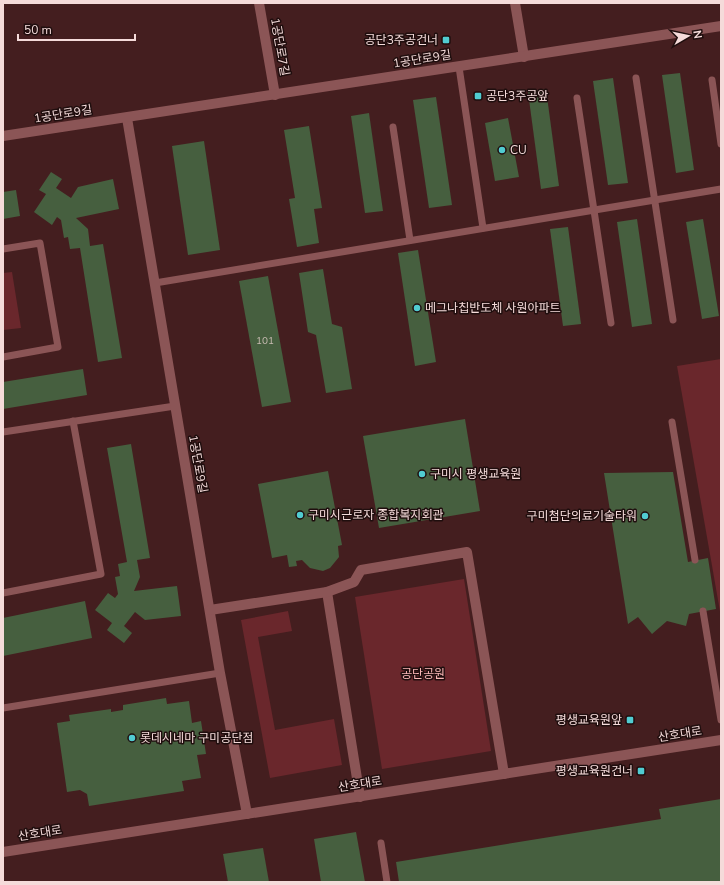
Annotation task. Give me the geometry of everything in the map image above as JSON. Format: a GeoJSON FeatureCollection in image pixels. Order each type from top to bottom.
{"type":"FeatureCollection","features":[{"type":"Feature","properties":{"kind":"street","name":"1공단로7길"},"geometry":{"type":"LineString","coordinates":[[259,3],[275,95]]}},
{"type":"Feature","properties":{"kind":"street"},"geometry":{"type":"LineString","coordinates":[[515,3],[524,57]]}},
{"type":"Feature","properties":{"kind":"street","name":"1공단로9길"},"geometry":{"type":"LineString","coordinates":[[3,136],[721,26]]}},
{"type":"Feature","properties":{"kind":"street","name":"1공단로9길"},"geometry":{"type":"LineString","coordinates":[[127,118],[220,673],[247,814]]}},
{"type":"Feature","properties":{"kind":"street"},"geometry":{"type":"LineString","coordinates":[[210,610],[327,592],[354,582],[361,570],[467,552],[504,774]]}},
{"type":"Feature","properties":{"kind":"street"},"geometry":{"type":"LineString","coordinates":[[327,592],[360,797]]}},
{"type":"Feature","properties":{"kind":"street","name":"산호대로"},"geometry":{"type":"LineString","coordinates":[[3,852],[721,740]]}},
{"type":"Feature","properties":{"kind":"lane"},"geometry":{"type":"LineString","coordinates":[[459,67],[483,228]]}},
{"type":"Feature","properties":{"kind":"lane"},"geometry":{"type":"LineString","coordinates":[[636,78],[673,320]]}},
{"type":"Feature","properties":{"kind":"lane"},"geometry":{"type":"LineString","coordinates":[[712,80],[721,144]]}},
{"type":"Feature","properties":{"kind":"lane"},"geometry":{"type":"LineString","coordinates":[[577,98],[611,323]]}},
{"type":"Feature","properties":{"kind":"lane"},"geometry":{"type":"LineString","coordinates":[[393,127],[410,240]]}},
{"type":"Feature","properties":{"kind":"lane"},"geometry":{"type":"LineString","coordinates":[[155,282],[721,189]]}},
{"type":"Feature","properties":{"kind":"lane"},"geometry":{"type":"LineString","coordinates":[[3,249],[40,243],[58,347],[3,357]]}},
{"type":"Feature","properties":{"kind":"lane"},"geometry":{"type":"LineString","coordinates":[[3,432],[175,406]]}},
{"type":"Feature","properties":{"kind":"lane"},"geometry":{"type":"LineString","coordinates":[[3,593],[101,574],[73,421]]}},
{"type":"Feature","properties":{"kind":"lane"},"geometry":{"type":"LineString","coordinates":[[672,422],[695,560]]}},
{"type":"Feature","properties":{"kind":"lane"},"geometry":{"type":"LineString","coordinates":[[703,611],[721,720]]}},
{"type":"Feature","properties":{"kind":"lane"},"geometry":{"type":"LineString","coordinates":[[3,708],[220,673]]}},
{"type":"Feature","properties":{"kind":"lane"},"geometry":{"type":"LineString","coordinates":[[381,844],[387,882]]}},
{"type":"Feature","properties":{"kind":"green space"},"geometry":{"type":"Polygon","coordinates":[[[12,272],[21,328],[3,330],[3,273],[12,272]]]}},
{"type":"Feature","properties":{"kind":"green space"},"geometry":{"type":"Polygon","coordinates":[[[721,359],[721,617],[677,366],[721,359]]]}},
{"type":"Feature","properties":{"kind":"green space","name":"공단공원"},"geometry":{"type":"Polygon","coordinates":[[[464,579],[491,751],[382,769],[355,597],[464,579]]]}},
{"type":"Feature","properties":{"kind":"green space"},"geometry":{"type":"Polygon","coordinates":[[[288,611],[292,631],[258,637],[275,730],[334,719],[342,765],[270,778],[241,620],[288,611]]]}},
{"type":"Feature","properties":{"kind":"building"},"geometry":{"type":"Polygon","coordinates":[[[680,73],[694,170],[676,173],[662,75],[680,73]]]}},
{"type":"Feature","properties":{"kind":"building"},"geometry":{"type":"Polygon","coordinates":[[[613,78],[628,183],[608,185],[593,81],[613,78]]]}},
{"type":"Feature","properties":{"kind":"building"},"geometry":{"type":"Polygon","coordinates":[[[546,89],[559,186],[541,189],[528,92],[546,89]]]}},
{"type":"Feature","properties":{"kind":"building"},"geometry":{"type":"Polygon","coordinates":[[[436,97],[452,205],[429,208],[413,100],[436,97]]]}},
{"type":"Feature","properties":{"kind":"building"},"geometry":{"type":"Polygon","coordinates":[[[369,113],[383,211],[365,213],[351,116],[369,113]]]}},
{"type":"Feature","properties":{"kind":"building","name":"CU"},"geometry":{"type":"Polygon","coordinates":[[[508,118],[519,177],[495,181],[485,123],[508,118]]]}},
{"type":"Feature","properties":{"kind":"building"},"geometry":{"type":"Polygon","coordinates":[[[309,126],[322,208],[314,209],[319,243],[297,247],[289,199],[295,198],[284,130],[309,126]]]}},
{"type":"Feature","properties":{"kind":"building"},"geometry":{"type":"Polygon","coordinates":[[[204,141],[220,250],[188,255],[172,146],[204,141]]]}},
{"type":"Feature","properties":{"kind":"building"},"geometry":{"type":"Polygon","coordinates":[[[51,172],[62,179],[56,188],[71,198],[78,187],[113,179],[119,209],[76,218],[88,229],[90,246],[103,244],[122,358],[98,362],[80,248],[70,249],[68,237],[64,238],[61,220],[57,217],[52,225],[34,212],[46,194],[39,190],[51,172]]]}},
{"type":"Feature","properties":{"kind":"building"},"geometry":{"type":"Polygon","coordinates":[[[16,190],[20,216],[3,219],[3,192],[16,190]]]}},
{"type":"Feature","properties":{"kind":"building"},"geometry":{"type":"Polygon","coordinates":[[[637,219],[652,324],[632,327],[617,222],[637,219]]]}},
{"type":"Feature","properties":{"kind":"building"},"geometry":{"type":"Polygon","coordinates":[[[703,219],[719,316],[702,319],[686,222],[703,219]]]}},
{"type":"Feature","properties":{"kind":"building"},"geometry":{"type":"Polygon","coordinates":[[[568,227],[581,324],[563,326],[550,229],[568,227]]]}},
{"type":"Feature","properties":{"kind":"building","name":"메그나칩반도체 사원아파트"},"geometry":{"type":"Polygon","coordinates":[[[418,250],[436,362],[415,366],[398,253],[418,250]]]}},
{"type":"Feature","properties":{"kind":"building"},"geometry":{"type":"Polygon","coordinates":[[[323,269],[332,324],[342,327],[352,389],[326,393],[316,335],[308,332],[299,273],[323,269]]]}},
{"type":"Feature","properties":{"kind":"building"},"geometry":{"type":"Polygon","coordinates":[[[268,276],[291,402],[262,407],[239,281],[268,276]]]}},
{"type":"Feature","properties":{"kind":"building"},"geometry":{"type":"Polygon","coordinates":[[[83,369],[87,395],[3,409],[3,382],[83,369]]]}},
{"type":"Feature","properties":{"kind":"building","name":"구미시 평생교육원"},"geometry":{"type":"Polygon","coordinates":[[[465,419],[480,511],[379,528],[363,436],[465,419]]]}},
{"type":"Feature","properties":{"kind":"building"},"geometry":{"type":"Polygon","coordinates":[[[131,444],[150,558],[137,560],[140,577],[134,591],[177,586],[181,616],[145,620],[135,612],[124,626],[132,633],[124,643],[107,630],[112,623],[95,610],[108,593],[115,598],[118,594],[115,577],[120,576],[118,564],[127,562],[107,448],[131,444]]]}},
{"type":"Feature","properties":{"kind":"building","name":"구미시근로자 종합복지회관"},"geometry":{"type":"Polygon","coordinates":[[[328,471],[342,545],[338,546],[339,557],[330,568],[323,571],[310,568],[302,560],[296,561],[297,566],[289,567],[287,555],[272,558],[258,484],[328,471]]]}},
{"type":"Feature","properties":{"kind":"building","name":"구미첨단의료기술타워"},"geometry":{"type":"Polygon","coordinates":[[[673,472],[688,562],[708,558],[716,609],[689,614],[686,626],[667,621],[652,634],[638,617],[628,624],[604,473],[673,472]]]}},
{"type":"Feature","properties":{"kind":"building"},"geometry":{"type":"Polygon","coordinates":[[[85,601],[92,638],[3,656],[3,618],[85,601]]]}},
{"type":"Feature","properties":{"kind":"building","name":"롯데시네마 구미공단점"},"geometry":{"type":"Polygon","coordinates":[[[166,698],[167,704],[189,701],[192,723],[201,721],[206,754],[197,755],[201,778],[182,781],[184,791],[89,806],[87,794],[80,790],[67,792],[57,723],[70,721],[69,715],[111,709],[111,712],[123,710],[123,705],[166,698]]]}},
{"type":"Feature","properties":{"kind":"building"},"geometry":{"type":"Polygon","coordinates":[[[721,799],[721,882],[399,882],[396,862],[661,819],[659,809],[721,799]]]}},
{"type":"Feature","properties":{"kind":"building"},"geometry":{"type":"Polygon","coordinates":[[[356,832],[365,882],[321,882],[314,839],[356,832]]]}},
{"type":"Feature","properties":{"kind":"building"},"geometry":{"type":"Polygon","coordinates":[[[263,848],[269,882],[228,882],[223,854],[263,848]]]}},
{"type":"Feature","properties":{"kind":"place","name":"공단3주공건너"},"geometry":{"type":"Point","coordinates":[446,40]}},
{"type":"Feature","properties":{"kind":"place","name":"공단3주공앞"},"geometry":{"type":"Point","coordinates":[478,96]}},
{"type":"Feature","properties":{"kind":"place","name":"CU"},"geometry":{"type":"Point","coordinates":[502,150]}},
{"type":"Feature","properties":{"kind":"place","name":"메그나칩반도체 사원아파트"},"geometry":{"type":"Point","coordinates":[417,308]}},
{"type":"Feature","properties":{"kind":"place","name":"구미시 평생교육원"},"geometry":{"type":"Point","coordinates":[422,474]}},
{"type":"Feature","properties":{"kind":"place","name":"구미시근로자 종합복지회관"},"geometry":{"type":"Point","coordinates":[300,515]}},
{"type":"Feature","properties":{"kind":"place","name":"구미첨단의료기술타워"},"geometry":{"type":"Point","coordinates":[645,516]}},
{"type":"Feature","properties":{"kind":"place","name":"평생교육원앞"},"geometry":{"type":"Point","coordinates":[630,720]}},
{"type":"Feature","properties":{"kind":"place","name":"롯데시네마 구미공단점"},"geometry":{"type":"Point","coordinates":[132,738]}},
{"type":"Feature","properties":{"kind":"place","name":"평생교육원건너"},"geometry":{"type":"Point","coordinates":[641,771]}}]}
